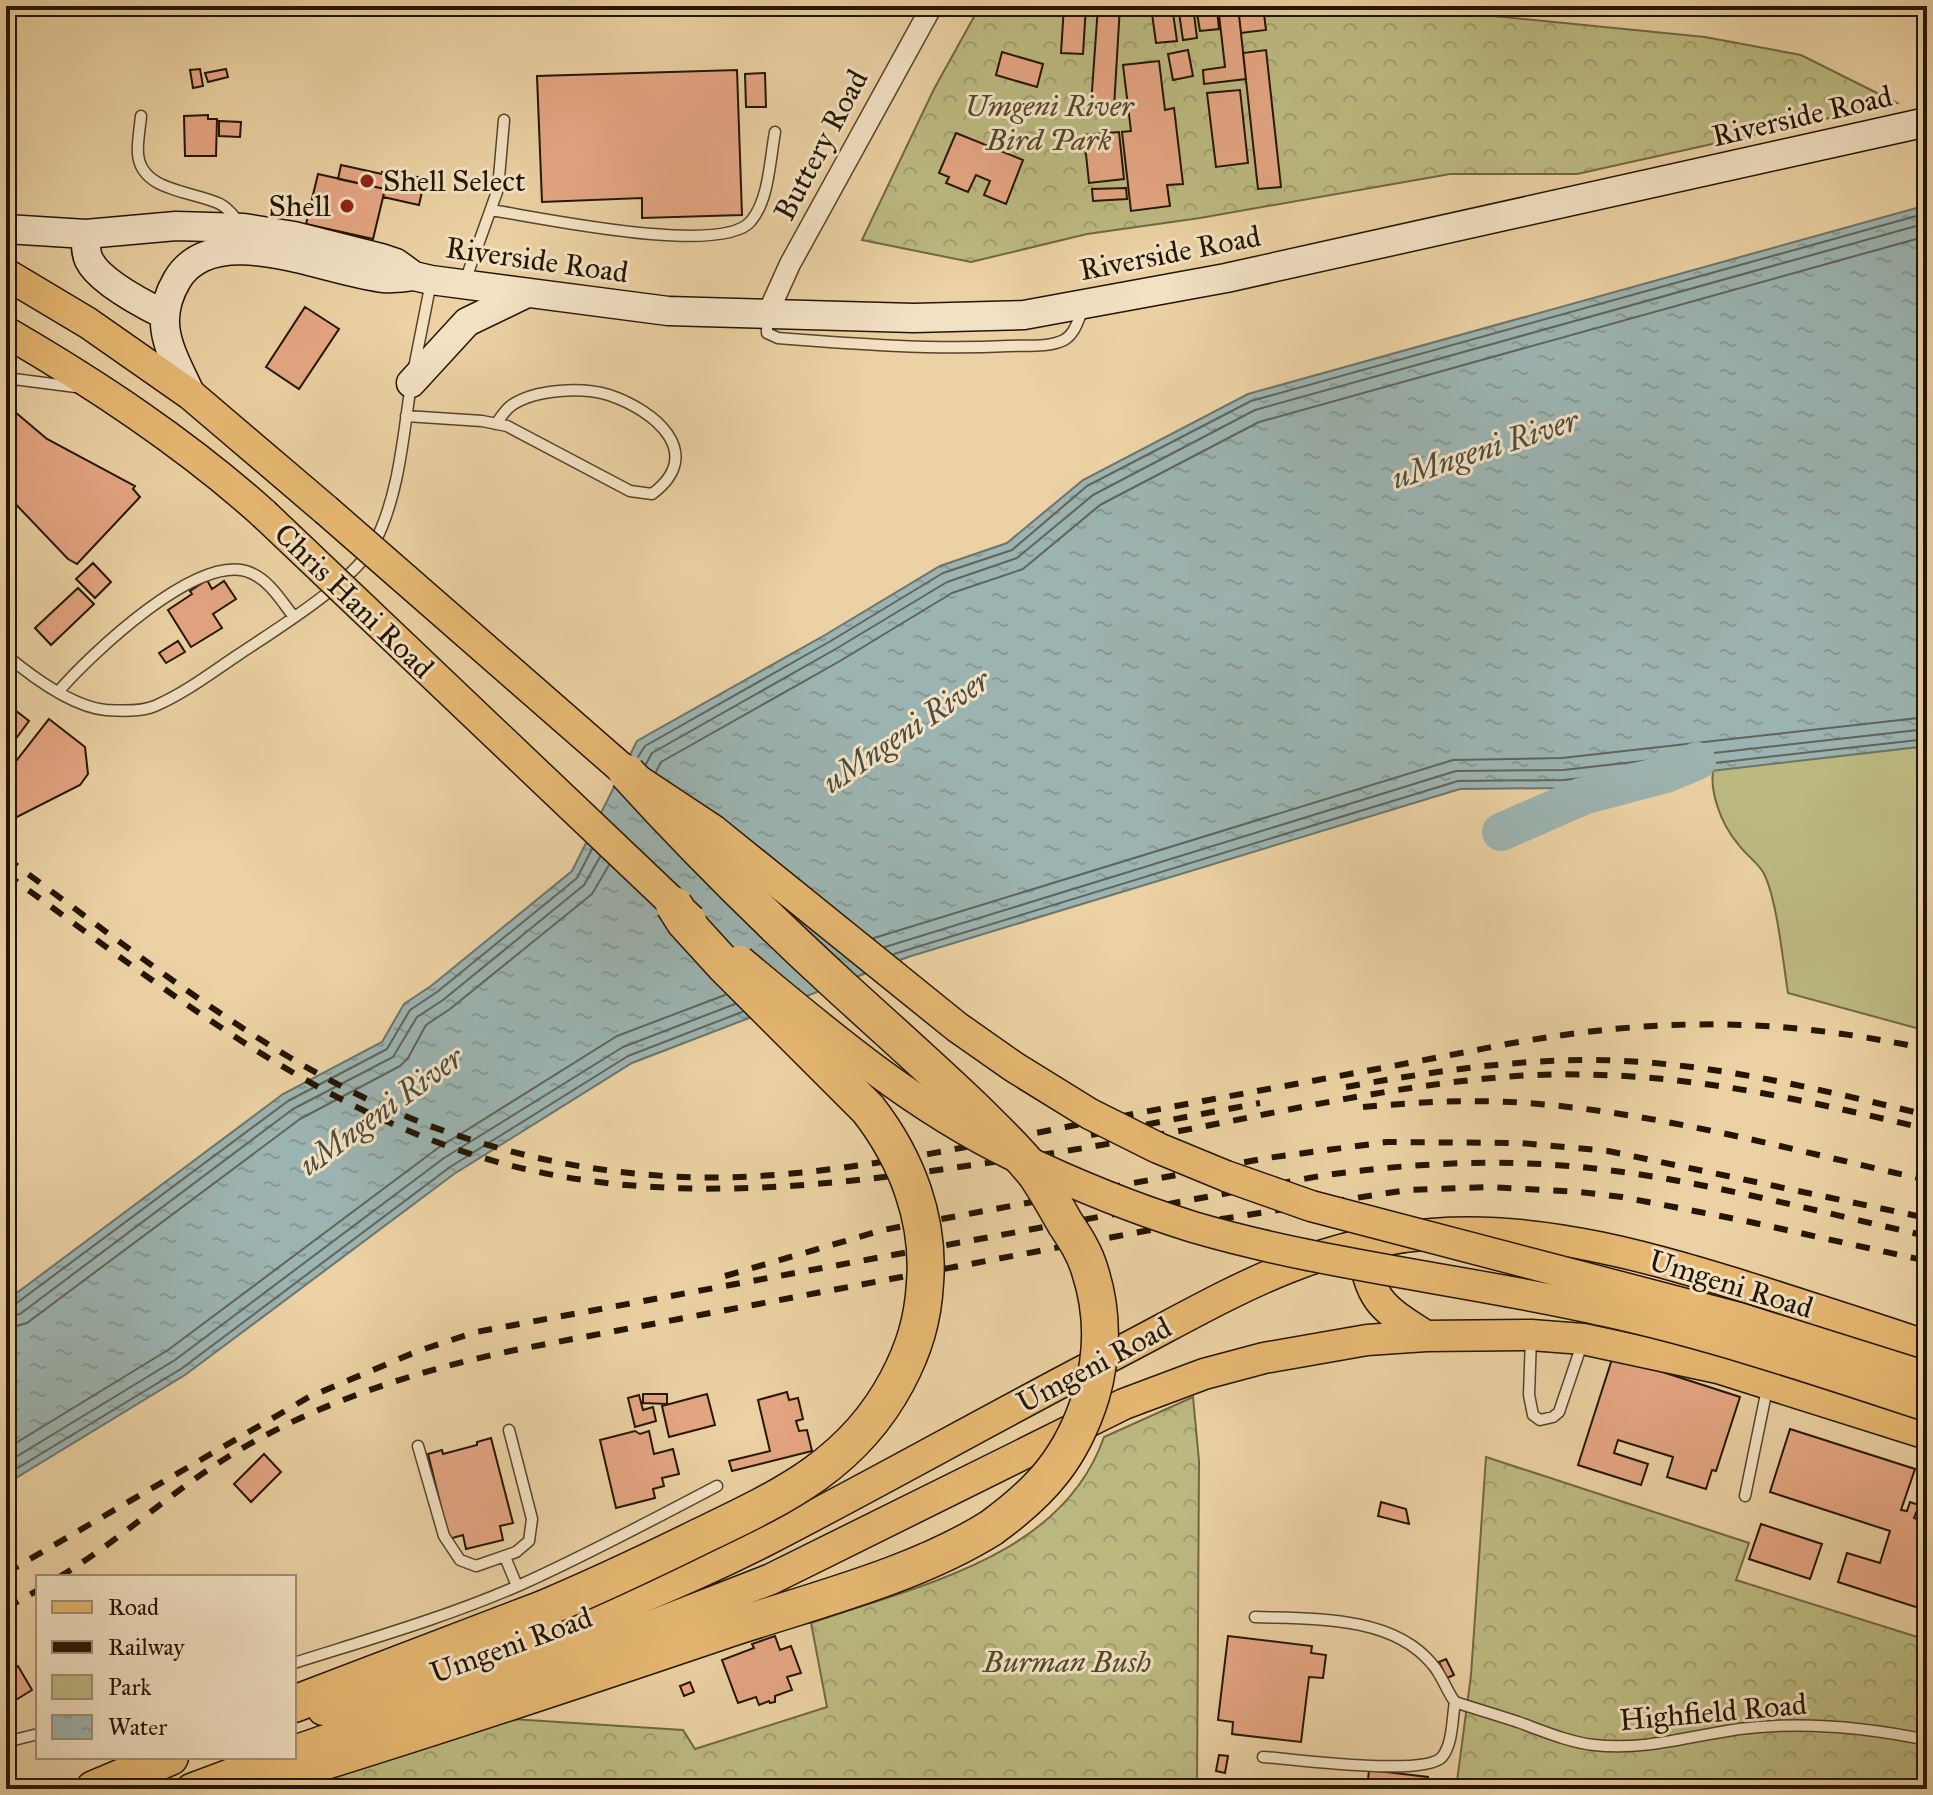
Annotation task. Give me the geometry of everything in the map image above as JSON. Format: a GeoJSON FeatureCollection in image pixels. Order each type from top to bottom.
{"type":"FeatureCollection","features":[{"type":"Feature","properties":{"kind":"highway"},"geometry":{"type":"LineString","coordinates":[[234,1789],[586,1678],[954,1550],[991,1528],[1036,1491],[1055,1471],[1072,1445],[1084,1418],[1096,1376],[1100,1335],[1095,1292],[1082,1249],[1037,1177],[1024,1160],[935,1071],[841,987],[712,862],[627,773]]}},
{"type":"Feature","properties":{"kind":"highway"},"geometry":{"type":"LineString","coordinates":[[296,1703],[530,1597],[606,1582],[798,1487],[855,1442],[876,1417],[908,1359],[920,1325],[926,1272],[924,1230],[905,1168],[868,1109],[715,956],[674,905]]}},
{"type":"Feature","properties":{"kind":"highway"},"geometry":{"type":"LineString","coordinates":[[107,1784],[165,1759]]}},
{"type":"Feature","properties":{"kind":"main road","name":"Riverside Road"},"geometry":{"type":"LineString","coordinates":[[163,314],[179,276],[192,262],[214,252],[243,251],[282,256],[384,278],[423,278],[463,286],[668,311],[964,318],[1024,315],[1226,278],[1927,122]]}},
{"type":"Feature","properties":{"kind":"main road","name":"Riverside Road"},"geometry":{"type":"LineString","coordinates":[[6,229],[86,234],[176,226],[244,228],[294,236],[381,258],[423,278]]}},
{"type":"Feature","properties":{"kind":"main road"},"geometry":{"type":"LineString","coordinates":[[86,234],[86,250],[94,268],[141,303],[163,314],[170,350],[191,395]]}},
{"type":"Feature","properties":{"kind":"main road","name":"Chris Hani Road"},"geometry":{"type":"LineString","coordinates":[[6,274],[88,323],[191,395],[627,773],[713,830],[957,1027],[1090,1114],[1158,1148],[1311,1206],[1416,1236],[1725,1314],[1927,1377]]}},
{"type":"Feature","properties":{"kind":"main road"},"geometry":{"type":"LineString","coordinates":[[411,383],[467,322],[525,293]]}},
{"type":"Feature","properties":{"kind":"main road","name":"Chris Hani Road"},"geometry":{"type":"LineString","coordinates":[[6,332],[74,372],[179,444],[264,514],[674,905],[813,1022],[928,1105],[1011,1154],[1112,1198],[1196,1228],[1303,1254],[1605,1311],[1740,1346],[1927,1406]]}},
{"type":"Feature","properties":{"kind":"main road","name":"Umgeni Road"},"geometry":{"type":"LineString","coordinates":[[296,1718],[430,1676],[635,1600],[763,1542],[1221,1296],[1285,1267],[1361,1243],[1434,1234],[1524,1235],[1623,1252],[1724,1280],[1927,1346]]}},
{"type":"Feature","properties":{"kind":"main road"},"geometry":{"type":"LineString","coordinates":[[1361,1243],[1369,1286],[1376,1298],[1398,1318],[1426,1336]]}},
{"type":"Feature","properties":{"kind":"main road","name":"Umgeni Road"},"geometry":{"type":"LineString","coordinates":[[296,1750],[610,1642],[771,1579],[1124,1404],[1204,1374],[1264,1358],[1316,1348],[1426,1336],[1531,1335],[1583,1339],[1651,1352],[1768,1383],[1927,1434]]}},
{"type":"Feature","properties":{"kind":"main road"},"geometry":{"type":"LineString","coordinates":[[107,1784],[181,1759]]}},
{"type":"Feature","properties":{"kind":"main road"},"geometry":{"type":"LineString","coordinates":[[191,1789],[271,1759]]}},
{"type":"Feature","properties":{"kind":"street","name":"Buttery Road"},"geometry":{"type":"LineString","coordinates":[[767,315],[790,264],[932,6]]}},
{"type":"Feature","properties":{"kind":"lane"},"geometry":{"type":"LineString","coordinates":[[141,116],[138,153],[145,171],[162,184],[222,205],[244,228]]}},
{"type":"Feature","properties":{"kind":"lane"},"geometry":{"type":"LineString","coordinates":[[463,286],[491,210],[501,167],[504,120]]}},
{"type":"Feature","properties":{"kind":"lane"},"geometry":{"type":"LineString","coordinates":[[491,210],[656,235],[731,232],[745,227],[754,219],[763,196],[775,132]]}},
{"type":"Feature","properties":{"kind":"lane"},"geometry":{"type":"LineString","coordinates":[[6,655],[35,679],[102,710],[151,707],[181,693],[294,617],[357,567],[382,526],[395,483],[423,278]]}},
{"type":"Feature","properties":{"kind":"lane"},"geometry":{"type":"LineString","coordinates":[[6,378],[64,384],[105,393]]}},
{"type":"Feature","properties":{"kind":"lane"},"geometry":{"type":"LineString","coordinates":[[406,416],[496,424],[518,431],[630,491],[652,494],[668,482],[676,464],[675,444],[654,420],[632,405],[606,394],[569,390],[540,395],[511,405],[496,424]]}},
{"type":"Feature","properties":{"kind":"lane"},"geometry":{"type":"LineString","coordinates":[[58,692],[80,666],[132,620],[213,572],[238,569],[252,573],[278,595],[294,617]]}},
{"type":"Feature","properties":{"kind":"lane"},"geometry":{"type":"LineString","coordinates":[[1531,1335],[1529,1395],[1533,1415],[1540,1420],[1559,1412],[1583,1339]]}},
{"type":"Feature","properties":{"kind":"lane"},"geometry":{"type":"LineString","coordinates":[[1745,1496],[1768,1383]]}},
{"type":"Feature","properties":{"kind":"lane"},"geometry":{"type":"LineString","coordinates":[[418,1446],[444,1536],[455,1556],[465,1564],[476,1566],[505,1557],[526,1546],[529,1541],[532,1519],[509,1430]]}},
{"type":"Feature","properties":{"kind":"lane"},"geometry":{"type":"LineString","coordinates":[[296,1662],[391,1633],[530,1597],[614,1540],[717,1486]]}},
{"type":"Feature","properties":{"kind":"lane"},"geometry":{"type":"LineString","coordinates":[[505,1557],[530,1597]]}},
{"type":"Feature","properties":{"kind":"lane"},"geometry":{"type":"LineString","coordinates":[[1255,1617],[1335,1621],[1374,1629],[1420,1652],[1433,1664],[1455,1702],[1446,1751],[1434,1763],[1423,1766],[1377,1766],[1263,1757]]}},
{"type":"Feature","properties":{"kind":"lane","name":"Highfield Road"},"geometry":{"type":"LineString","coordinates":[[1455,1702],[1564,1739],[1594,1745],[1655,1744],[1742,1729],[1789,1725],[1892,1732],[1927,1740]]}},
{"type":"Feature","properties":{"kind":"lane"},"geometry":{"type":"LineString","coordinates":[[6,1742],[36,1734]]}},
{"type":"Feature","properties":{"kind":"green space","name":"Umgeni River Bird Park"},"geometry":{"type":"Polygon","coordinates":[[[980,6],[1422,6],[1452,12],[1705,37],[1801,55],[1897,103],[1577,174],[1450,174],[1200,218],[1087,234],[971,262],[862,240],[934,89],[980,6]]]}},
{"type":"Feature","properties":{"kind":"green space"},"geometry":{"type":"Polygon","coordinates":[[[1927,742],[1927,1031],[1788,993],[1776,913],[1768,883],[1760,868],[1726,827],[1714,795],[1713,774],[1714,764],[1927,742]]]}},
{"type":"Feature","properties":{"kind":"green space","name":"Burman Bush"},"geometry":{"type":"Polygon","coordinates":[[[1193,1397],[1199,1461],[1197,1789],[284,1789],[512,1719],[683,1730],[695,1749],[827,1707],[811,1623],[940,1579],[982,1561],[1021,1539],[1056,1512],[1084,1478],[1104,1437],[1193,1397]]]}},
{"type":"Feature","properties":{"kind":"green space"},"geometry":{"type":"Polygon","coordinates":[[[1486,1457],[1749,1543],[1736,1580],[1927,1640],[1927,1789],[1456,1789],[1471,1675],[1486,1457]]]}},
{"type":"Feature","properties":{"kind":"water","name":"uMngeni River"},"geometry":{"type":"Polygon","coordinates":[[[1927,205],[1927,746],[1564,788],[1460,789],[908,957],[632,1063],[454,1174],[185,1375],[6,1484],[6,1301],[283,1094],[382,1042],[404,1004],[431,986],[572,871],[637,741],[940,566],[1007,543],[1083,480],[1248,394],[1927,205]]]}},
{"type":"Feature","properties":{"kind":"building"},"geometry":{"type":"Polygon","coordinates":[[[1064,6],[1086,6],[1083,54],[1061,53],[1064,6]]]}},
{"type":"Feature","properties":{"kind":"building"},"geometry":{"type":"Polygon","coordinates":[[[1098,6],[1120,6],[1114,107],[1091,105],[1098,6]]]}},
{"type":"Feature","properties":{"kind":"building"},"geometry":{"type":"Polygon","coordinates":[[[1151,6],[1172,6],[1177,41],[1156,43],[1151,6]]]}},
{"type":"Feature","properties":{"kind":"building"},"geometry":{"type":"Polygon","coordinates":[[[1178,6],[1193,6],[1197,38],[1183,40],[1178,6]]]}},
{"type":"Feature","properties":{"kind":"building"},"geometry":{"type":"Polygon","coordinates":[[[1218,6],[1238,6],[1246,79],[1204,84],[1203,70],[1225,67],[1218,6]]]}},
{"type":"Feature","properties":{"kind":"building"},"geometry":{"type":"Polygon","coordinates":[[[1238,6],[1263,6],[1266,30],[1241,33],[1238,6]]]}},
{"type":"Feature","properties":{"kind":"building"},"geometry":{"type":"Polygon","coordinates":[[[1217,10],[1219,29],[1200,31],[1197,13],[1217,10]]]}},
{"type":"Feature","properties":{"kind":"building"},"geometry":{"type":"Polygon","coordinates":[[[1188,50],[1193,76],[1173,80],[1168,54],[1188,50]]]}},
{"type":"Feature","properties":{"kind":"building"},"geometry":{"type":"Polygon","coordinates":[[[1266,50],[1281,187],[1258,189],[1243,53],[1266,50]]]}},
{"type":"Feature","properties":{"kind":"building"},"geometry":{"type":"Polygon","coordinates":[[[1002,52],[1043,64],[1037,87],[996,75],[1002,52]]]}},
{"type":"Feature","properties":{"kind":"building"},"geometry":{"type":"Polygon","coordinates":[[[1159,61],[1165,110],[1174,108],[1183,184],[1167,185],[1170,206],[1131,211],[1122,132],[1131,131],[1123,65],[1159,61]]]}},
{"type":"Feature","properties":{"kind":"building"},"geometry":{"type":"Polygon","coordinates":[[[200,69],[203,86],[193,88],[190,70],[200,69]]]}},
{"type":"Feature","properties":{"kind":"building"},"geometry":{"type":"Polygon","coordinates":[[[226,69],[228,77],[208,82],[205,73],[226,69]]]}},
{"type":"Feature","properties":{"kind":"building"},"geometry":{"type":"Polygon","coordinates":[[[737,70],[742,215],[642,218],[642,198],[542,202],[537,76],[737,70]]]}},
{"type":"Feature","properties":{"kind":"building"},"geometry":{"type":"Polygon","coordinates":[[[765,73],[766,107],[746,107],[745,74],[765,73]]]}},
{"type":"Feature","properties":{"kind":"building"},"geometry":{"type":"Polygon","coordinates":[[[1240,90],[1248,163],[1216,167],[1207,93],[1240,90]]]}},
{"type":"Feature","properties":{"kind":"building"},"geometry":{"type":"Polygon","coordinates":[[[208,115],[208,119],[217,119],[216,156],[185,156],[184,116],[208,115]]]}},
{"type":"Feature","properties":{"kind":"building"},"geometry":{"type":"Polygon","coordinates":[[[219,121],[241,122],[240,137],[219,136],[219,121]]]}},
{"type":"Feature","properties":{"kind":"building"},"geometry":{"type":"Polygon","coordinates":[[[1119,132],[1124,179],[1089,183],[1084,135],[1119,132]]]}},
{"type":"Feature","properties":{"kind":"building"},"geometry":{"type":"Polygon","coordinates":[[[956,133],[1023,160],[1006,204],[984,195],[990,181],[976,175],[968,192],[946,183],[949,177],[939,173],[956,133]]]}},
{"type":"Feature","properties":{"kind":"building"},"geometry":{"type":"Polygon","coordinates":[[[341,165],[382,174],[425,178],[419,205],[383,197],[385,189],[338,179],[341,165]]]}},
{"type":"Feature","properties":{"kind":"building"},"geometry":{"type":"Polygon","coordinates":[[[318,174],[385,189],[373,239],[306,224],[318,174]]]}},
{"type":"Feature","properties":{"kind":"building"},"geometry":{"type":"Polygon","coordinates":[[[1126,188],[1127,199],[1093,201],[1092,189],[1126,188]]]}},
{"type":"Feature","properties":{"kind":"building"},"geometry":{"type":"Polygon","coordinates":[[[305,307],[339,329],[299,389],[266,367],[305,307]]]}},
{"type":"Feature","properties":{"kind":"building"},"geometry":{"type":"Polygon","coordinates":[[[8,406],[47,439],[135,486],[133,489],[140,497],[77,564],[68,559],[6,494],[8,406]]]}},
{"type":"Feature","properties":{"kind":"building"},"geometry":{"type":"Polygon","coordinates":[[[93,563],[111,582],[95,598],[76,579],[93,563]]]}},
{"type":"Feature","properties":{"kind":"building"},"geometry":{"type":"Polygon","coordinates":[[[207,580],[212,589],[224,581],[236,599],[213,614],[222,628],[191,647],[168,610],[207,580]]]}},
{"type":"Feature","properties":{"kind":"building"},"geometry":{"type":"Polygon","coordinates":[[[78,588],[94,604],[51,645],[35,628],[78,588]]]}},
{"type":"Feature","properties":{"kind":"building"},"geometry":{"type":"Polygon","coordinates":[[[178,641],[185,652],[166,663],[159,653],[178,641]]]}},
{"type":"Feature","properties":{"kind":"building"},"geometry":{"type":"Polygon","coordinates":[[[6,703],[29,721],[6,752],[6,703]]]}},
{"type":"Feature","properties":{"kind":"building"},"geometry":{"type":"Polygon","coordinates":[[[49,719],[85,747],[88,774],[80,785],[9,821],[6,818],[6,774],[49,719]]]}},
{"type":"Feature","properties":{"kind":"building"},"geometry":{"type":"Polygon","coordinates":[[[1613,1356],[1740,1397],[1716,1471],[1712,1470],[1706,1489],[1667,1477],[1673,1457],[1618,1440],[1614,1453],[1648,1464],[1641,1485],[1578,1465],[1613,1356]]]}},
{"type":"Feature","properties":{"kind":"building"},"geometry":{"type":"Polygon","coordinates":[[[787,1392],[789,1400],[798,1398],[803,1419],[796,1421],[799,1431],[807,1430],[812,1451],[732,1471],[729,1461],[770,1451],[758,1400],[787,1392]]]}},
{"type":"Feature","properties":{"kind":"building"},"geometry":{"type":"Polygon","coordinates":[[[643,1394],[667,1394],[667,1404],[643,1403],[643,1394]]]}},
{"type":"Feature","properties":{"kind":"building"},"geometry":{"type":"Polygon","coordinates":[[[707,1394],[715,1425],[669,1437],[662,1406],[707,1394]]]}},
{"type":"Feature","properties":{"kind":"building"},"geometry":{"type":"Polygon","coordinates":[[[639,1395],[643,1410],[653,1407],[656,1421],[635,1427],[628,1398],[639,1395]]]}},
{"type":"Feature","properties":{"kind":"building"},"geometry":{"type":"Polygon","coordinates":[[[1790,1429],[1915,1469],[1901,1510],[1907,1511],[1910,1502],[1919,1505],[1914,1518],[1927,1523],[1925,1610],[1838,1582],[1847,1553],[1880,1563],[1890,1531],[1770,1492],[1790,1429]]]}},
{"type":"Feature","properties":{"kind":"building"},"geometry":{"type":"Polygon","coordinates":[[[635,1431],[640,1434],[649,1431],[654,1454],[673,1449],[679,1474],[662,1478],[664,1486],[653,1489],[655,1498],[616,1508],[600,1440],[635,1431]]]}},
{"type":"Feature","properties":{"kind":"building"},"geometry":{"type":"Polygon","coordinates":[[[491,1438],[513,1523],[500,1526],[503,1540],[466,1549],[463,1535],[449,1539],[428,1454],[442,1450],[443,1454],[491,1438]]]}},
{"type":"Feature","properties":{"kind":"building"},"geometry":{"type":"Polygon","coordinates":[[[264,1454],[281,1472],[251,1502],[234,1484],[264,1454]]]}},
{"type":"Feature","properties":{"kind":"building"},"geometry":{"type":"Polygon","coordinates":[[[1381,1502],[1406,1509],[1409,1524],[1378,1516],[1381,1502]]]}},
{"type":"Feature","properties":{"kind":"building"},"geometry":{"type":"Polygon","coordinates":[[[1761,1524],[1822,1544],[1810,1579],[1749,1559],[1761,1524]]]}},
{"type":"Feature","properties":{"kind":"building"},"geometry":{"type":"Polygon","coordinates":[[[775,1636],[780,1650],[791,1646],[801,1673],[787,1677],[792,1690],[775,1696],[775,1702],[759,1705],[756,1697],[738,1703],[722,1660],[775,1636]]]}},
{"type":"Feature","properties":{"kind":"building"},"geometry":{"type":"Polygon","coordinates":[[[1228,1636],[1312,1646],[1311,1653],[1326,1655],[1323,1678],[1309,1677],[1301,1742],[1232,1734],[1233,1722],[1218,1720],[1228,1636]]]}},
{"type":"Feature","properties":{"kind":"building"},"geometry":{"type":"Polygon","coordinates":[[[1446,1659],[1454,1675],[1447,1678],[1439,1662],[1446,1659]]]}},
{"type":"Feature","properties":{"kind":"building"},"geometry":{"type":"Polygon","coordinates":[[[18,1666],[32,1690],[6,1706],[6,1673],[18,1666]]]}},
{"type":"Feature","properties":{"kind":"building"},"geometry":{"type":"Polygon","coordinates":[[[690,1682],[694,1692],[684,1696],[680,1686],[690,1682]]]}},
{"type":"Feature","properties":{"kind":"building"},"geometry":{"type":"Polygon","coordinates":[[[1219,1755],[1228,1756],[1225,1773],[1216,1771],[1219,1755]]]}},
{"type":"Feature","properties":{"kind":"building"},"geometry":{"type":"Polygon","coordinates":[[[1369,1770],[1428,1777],[1427,1789],[1367,1789],[1369,1770]]]}},
{"type":"Feature","properties":{"kind":"waterway"},"geometry":{"type":"LineString","coordinates":[[1501,832],[1583,796],[1666,774],[1697,761]]}},
{"type":"Feature","properties":{"kind":"railway"},"geometry":{"type":"LineString","coordinates":[[6,858],[201,1000],[304,1066],[356,1094],[410,1118],[490,1146],[613,1171],[740,1177],[833,1169],[1507,1044],[1615,1029],[1717,1024],[1768,1026],[1872,1038],[1927,1049]]}},
{"type":"Feature","properties":{"kind":"railway"},"geometry":{"type":"LineString","coordinates":[[6,874],[173,995],[288,1069],[347,1102],[409,1131],[474,1155],[534,1171],[595,1182],[718,1189],[780,1187],[904,1175],[1096,1146],[1406,1089],[1516,1076],[1570,1074],[1673,1080],[1774,1095],[1927,1129]]}},
{"type":"Feature","properties":{"kind":"railway"},"geometry":{"type":"LineString","coordinates":[[1346,1087],[1492,1065],[1625,1061],[1756,1077],[1927,1115]]}},
{"type":"Feature","properties":{"kind":"railway"},"geometry":{"type":"LineString","coordinates":[[1363,1107],[1486,1101],[1578,1108],[1728,1134],[1927,1180]]}},
{"type":"Feature","properties":{"kind":"railway"},"geometry":{"type":"LineString","coordinates":[[1091,1135],[1260,1103]]}},
{"type":"Feature","properties":{"kind":"railway"},"geometry":{"type":"LineString","coordinates":[[725,1276],[883,1230],[1267,1158],[1387,1142],[1521,1143],[1608,1151],[1927,1218]]}},
{"type":"Feature","properties":{"kind":"railway"},"geometry":{"type":"LineString","coordinates":[[6,1573],[309,1397],[418,1351],[476,1332],[1320,1176],[1444,1164],[1569,1166],[1704,1186],[1927,1236]]}},
{"type":"Feature","properties":{"kind":"railway"},"geometry":{"type":"LineString","coordinates":[[62,1575],[243,1448],[319,1410],[399,1380],[520,1349],[1145,1231],[1407,1190],[1487,1187],[1622,1197],[1927,1261]]}},
{"type":"Feature","properties":{"kind":"railway"},"geometry":{"type":"LineString","coordinates":[[6,1608],[36,1591]]}},
{"type":"Feature","properties":{"kind":"place","name":"Shell Select"},"geometry":{"type":"Point","coordinates":[367,181]}},
{"type":"Feature","properties":{"kind":"place","name":"Shell"},"geometry":{"type":"Point","coordinates":[347,206]}}]}
